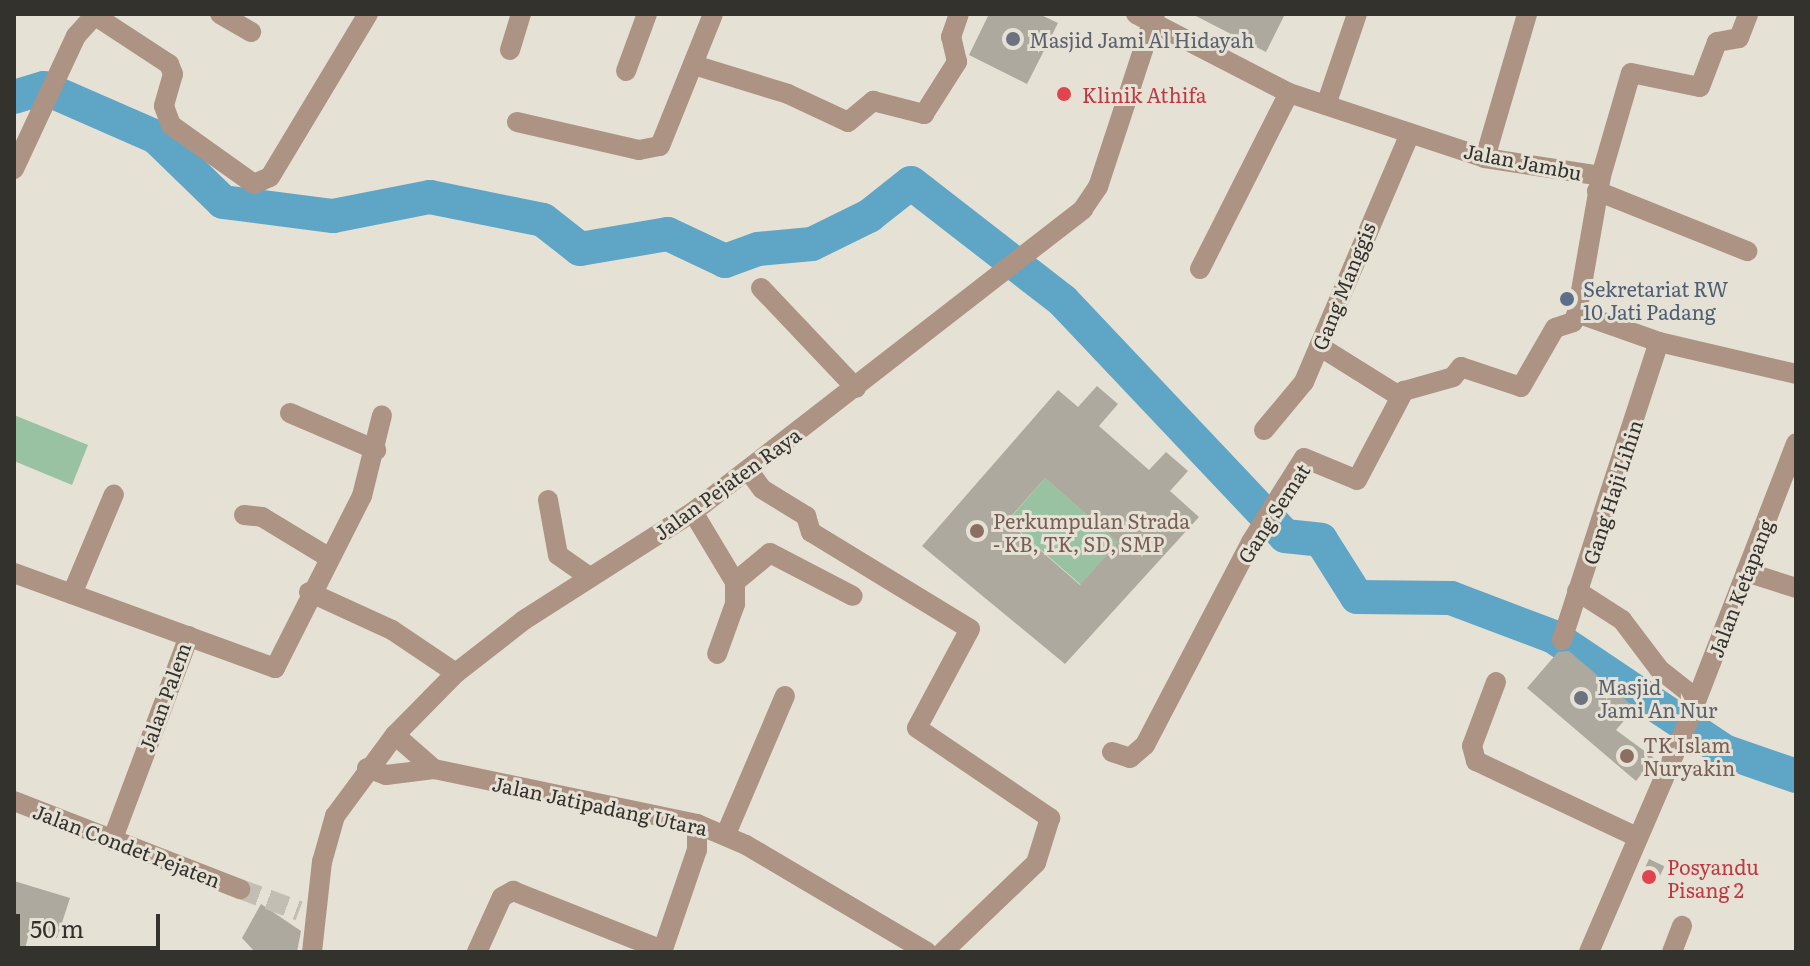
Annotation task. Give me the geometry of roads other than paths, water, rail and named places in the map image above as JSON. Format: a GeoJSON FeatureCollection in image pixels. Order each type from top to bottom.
{"type":"FeatureCollection","features":[{"type":"Feature","properties":{"kind":"street"},"geometry":{"type":"LineString","coordinates":[[220,14],[251,32]]}},
{"type":"Feature","properties":{"kind":"street"},"geometry":{"type":"LineString","coordinates":[[14,169],[42,118],[76,36],[95,15],[169,64],[165,113],[171,125],[254,184],[270,177],[368,14]]}},
{"type":"Feature","properties":{"kind":"street"},"geometry":{"type":"LineString","coordinates":[[510,50],[521,14]]}},
{"type":"Feature","properties":{"kind":"street"},"geometry":{"type":"LineString","coordinates":[[626,71],[647,14]]}},
{"type":"Feature","properties":{"kind":"street"},"geometry":{"type":"LineString","coordinates":[[517,122],[651,150],[668,134],[713,14]]}},
{"type":"Feature","properties":{"kind":"street"},"geometry":{"type":"LineString","coordinates":[[694,65],[788,94],[848,122],[873,101],[924,114],[957,62],[951,37],[959,14]]}},
{"type":"Feature","properties":{"kind":"street"},"geometry":{"type":"LineString","coordinates":[[1326,105],[1357,14]]}},
{"type":"Feature","properties":{"kind":"street"},"geometry":{"type":"LineString","coordinates":[[1485,158],[1527,14]]}},
{"type":"Feature","properties":{"kind":"street"},"geometry":{"type":"LineString","coordinates":[[1747,251],[1599,183],[1631,73],[1700,87],[1717,42],[1739,38],[1748,14]]}},
{"type":"Feature","properties":{"kind":"street","name":"Jalan Jambu"},"geometry":{"type":"LineString","coordinates":[[1148,16],[1289,93],[1485,158],[1599,183],[1577,313]]}},
{"type":"Feature","properties":{"kind":"street","name":"Jalan Pejaten Raya"},"geometry":{"type":"LineString","coordinates":[[312,952],[307,914],[328,837],[367,768],[395,735],[456,673],[588,576],[693,512],[749,471],[1032,251],[1094,194],[1148,16]]}},
{"type":"Feature","properties":{"kind":"street"},"geometry":{"type":"LineString","coordinates":[[1200,269],[1289,93]]}},
{"type":"Feature","properties":{"kind":"street","name":"Gang Manggis"},"geometry":{"type":"LineString","coordinates":[[1264,430],[1295,398],[1410,134]]}},
{"type":"Feature","properties":{"kind":"street"},"geometry":{"type":"LineString","coordinates":[[761,288],[856,388]]}},
{"type":"Feature","properties":{"kind":"street"},"geometry":{"type":"LineString","coordinates":[[1319,346],[1399,396],[1411,386],[1453,377],[1461,367],[1521,387],[1555,328],[1573,322],[1577,313],[1659,342],[1796,374]]}},
{"type":"Feature","properties":{"kind":"street","name":"Gang Haji Lihin"},"geometry":{"type":"LineString","coordinates":[[1562,640],[1577,591],[1599,540],[1659,342]]}},
{"type":"Feature","properties":{"kind":"street","name":"Gang Semat"},"geometry":{"type":"LineString","coordinates":[[1112,752],[1130,758],[1145,745],[1251,542],[1306,457],[1357,480],[1399,396]]}},
{"type":"Feature","properties":{"kind":"street"},"geometry":{"type":"LineString","coordinates":[[290,413],[376,450]]}},
{"type":"Feature","properties":{"kind":"street"},"geometry":{"type":"LineString","coordinates":[[189,636],[275,668],[309,592],[362,496],[376,450],[382,415]]}},
{"type":"Feature","properties":{"kind":"street","name":"Jalan Ketapang"},"geometry":{"type":"LineString","coordinates":[[1589,952],[1697,699],[1796,443]]}},
{"type":"Feature","properties":{"kind":"street"},"geometry":{"type":"LineString","coordinates":[[749,471],[762,489],[806,516],[811,532],[970,629],[917,728],[1050,818],[1036,863],[943,952]]}},
{"type":"Feature","properties":{"kind":"street"},"geometry":{"type":"LineString","coordinates":[[72,594],[114,494]]}},
{"type":"Feature","properties":{"kind":"street"},"geometry":{"type":"LineString","coordinates":[[548,500],[558,555],[588,576]]}},
{"type":"Feature","properties":{"kind":"street"},"geometry":{"type":"LineString","coordinates":[[693,512],[735,582],[735,604],[717,654]]}},
{"type":"Feature","properties":{"kind":"street"},"geometry":{"type":"LineString","coordinates":[[244,515],[262,517],[328,557]]}},
{"type":"Feature","properties":{"kind":"street"},"geometry":{"type":"LineString","coordinates":[[735,582],[770,553],[853,596]]}},
{"type":"Feature","properties":{"kind":"street"},"geometry":{"type":"LineString","coordinates":[[1746,572],[1796,588]]}},
{"type":"Feature","properties":{"kind":"street","name":"Jalan Palem"},"geometry":{"type":"LineString","coordinates":[[14,573],[189,636],[112,841]]}},
{"type":"Feature","properties":{"kind":"street"},"geometry":{"type":"LineString","coordinates":[[1577,591],[1622,620],[1659,669],[1697,699]]}},
{"type":"Feature","properties":{"kind":"street"},"geometry":{"type":"LineString","coordinates":[[309,592],[392,630],[456,673]]}},
{"type":"Feature","properties":{"kind":"street"},"geometry":{"type":"LineString","coordinates":[[1496,682],[1472,746],[1476,761],[1637,837]]}},
{"type":"Feature","properties":{"kind":"street"},"geometry":{"type":"LineString","coordinates":[[726,834],[785,696]]}},
{"type":"Feature","properties":{"kind":"street","name":"Jalan Jatipadang Utara"},"geometry":{"type":"LineString","coordinates":[[395,735],[434,769]]}},
{"type":"Feature","properties":{"kind":"street","name":"Jalan Jatipadang Utara"},"geometry":{"type":"LineString","coordinates":[[367,768],[386,775],[434,769],[697,824],[726,834],[927,952]]}},
{"type":"Feature","properties":{"kind":"street","name":"Jalan Condet Pejaten"},"geometry":{"type":"LineString","coordinates":[[14,801],[240,889]]}},
{"type":"Feature","properties":{"kind":"street"},"geometry":{"type":"LineString","coordinates":[[477,952],[502,897],[513,891],[662,951],[697,850],[697,824]]}},
{"type":"Feature","properties":{"kind":"street"},"geometry":{"type":"LineString","coordinates":[[1672,952],[1682,926]]}},
{"type":"Feature","properties":{"kind":"waterway"},"geometry":{"type":"LineString","coordinates":[[14,97],[44,88],[156,137],[223,202],[333,216],[430,197],[543,220],[580,249],[668,234],[725,261],[758,249],[812,244],[869,216],[911,183],[1063,301],[1285,536],[1321,540],[1357,597],[1451,598],[1554,637],[1724,751],[1796,776]]}},
{"type":"Feature","properties":{"kind":"tunnel"},"geometry":{"type":"LineString","coordinates":[[240,889],[299,911]]}},
{"type":"Feature","properties":{"kind":"place","name":"Masjid Jami Al Hidayah"},"geometry":{"type":"Point","coordinates":[1013,39]}},
{"type":"Feature","properties":{"kind":"place","name":"Klinik Athifa"},"geometry":{"type":"Point","coordinates":[1064,94]}},
{"type":"Feature","properties":{"kind":"place","name":"Sekretariat RW 10 Jati Padang"},"geometry":{"type":"Point","coordinates":[1567,299]}},
{"type":"Feature","properties":{"kind":"place","name":"Perkumpulan Strada - KB, TK, SD, SMP"},"geometry":{"type":"Point","coordinates":[977,531]}},
{"type":"Feature","properties":{"kind":"place","name":"Masjid Jami An Nur"},"geometry":{"type":"Point","coordinates":[1581,698]}},
{"type":"Feature","properties":{"kind":"place","name":"TK Islam Nuryakin"},"geometry":{"type":"Point","coordinates":[1627,756]}},
{"type":"Feature","properties":{"kind":"place","name":"Posyandu Pisang 2"},"geometry":{"type":"Point","coordinates":[1649,877]}}]}
